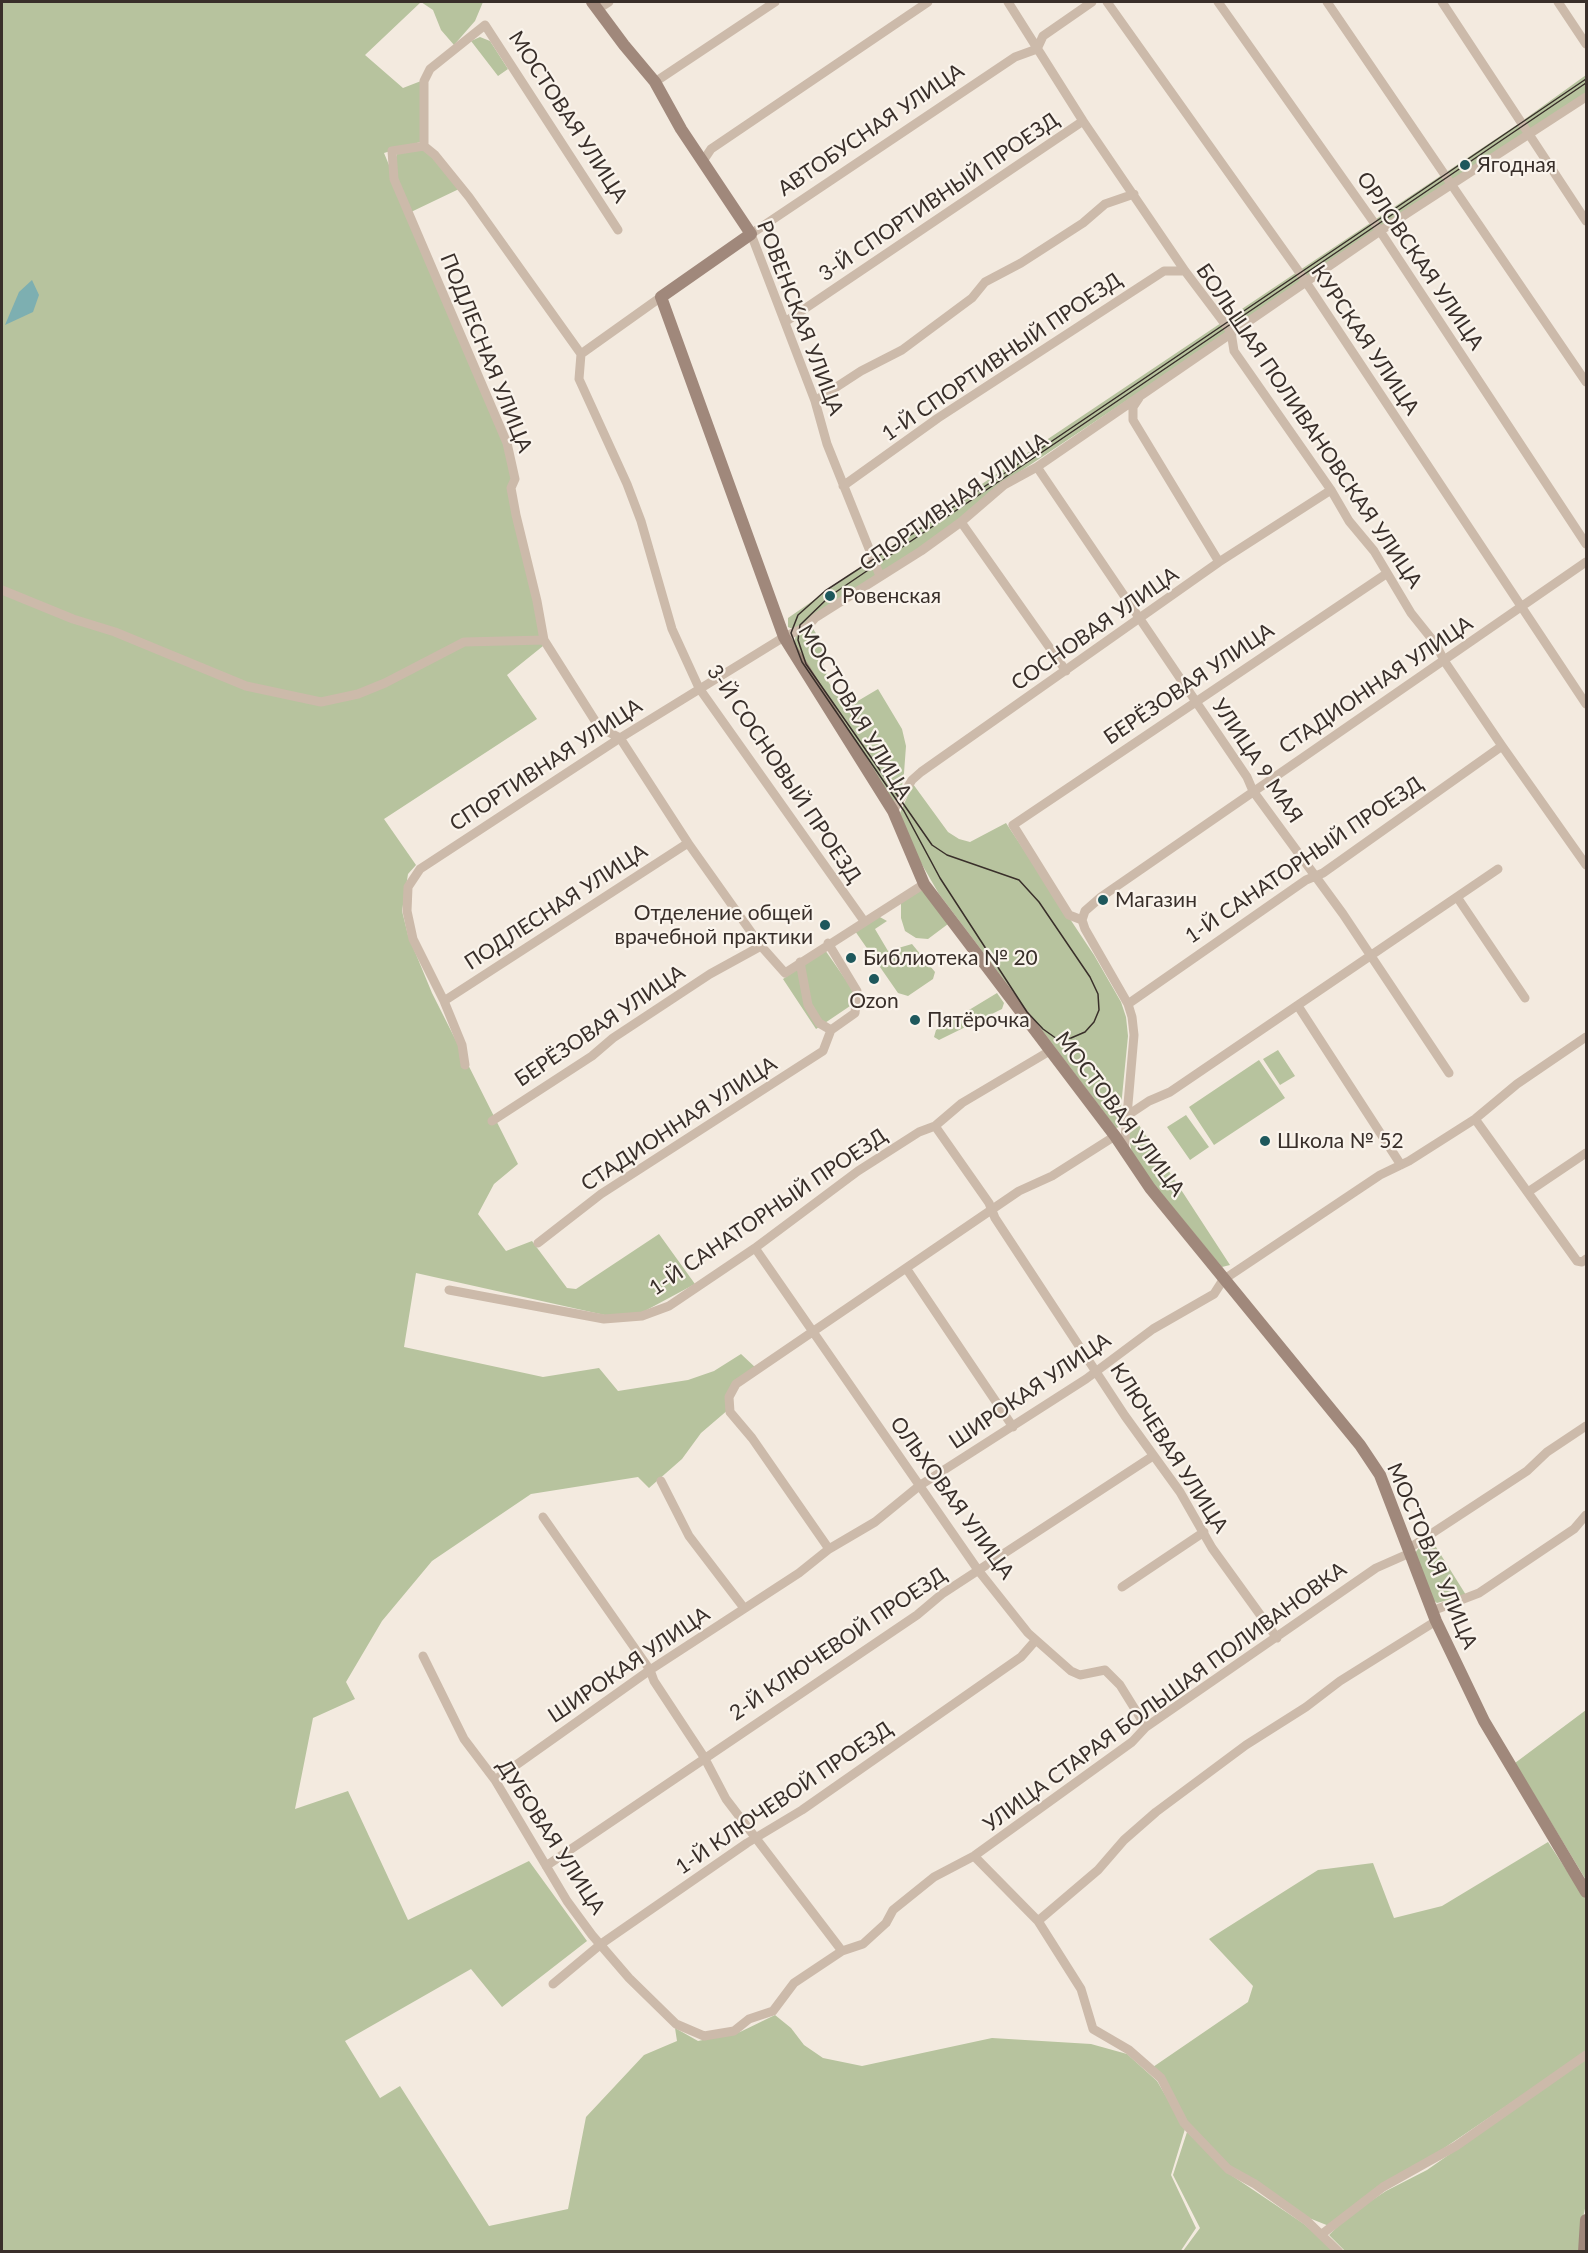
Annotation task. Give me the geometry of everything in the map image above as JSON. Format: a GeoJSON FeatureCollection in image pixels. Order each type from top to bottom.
{"type":"FeatureCollection","features":[{"type":"Feature","properties":{"kind":"street"},"geometry":{"type":"LineString","coordinates":[[595,5],[609,2]]}},
{"type":"Feature","properties":{"kind":"street"},"geometry":{"type":"LineString","coordinates":[[656,82],[775,2]]}},
{"type":"Feature","properties":{"kind":"street"},"geometry":{"type":"LineString","coordinates":[[703,161],[711,149],[928,2]]}},
{"type":"Feature","properties":{"kind":"street","name":"БОЛЬШАЯ ПОЛИВАНОВСКАЯ УЛИЦА"},"geometry":{"type":"LineString","coordinates":[[1008,2],[1083,121],[1185,271],[1230,332],[1234,351],[1331,490],[1349,521],[1374,552],[1411,613],[1435,643],[1444,662],[1587,865]]}},
{"type":"Feature","properties":{"kind":"street","name":"АВТОБУСНАЯ УЛИЦА"},"geometry":{"type":"LineString","coordinates":[[581,354],[751,234],[1015,57],[1037,49],[1044,36],[1092,2]]}},
{"type":"Feature","properties":{"kind":"street","name":"КУРСКАЯ УЛИЦА"},"geometry":{"type":"LineString","coordinates":[[1107,2],[1306,283],[1587,704]]}},
{"type":"Feature","properties":{"kind":"street","name":"ОРЛОВСКАЯ УЛИЦА"},"geometry":{"type":"LineString","coordinates":[[1218,2],[1380,231],[1587,544]]}},
{"type":"Feature","properties":{"kind":"street"},"geometry":{"type":"LineString","coordinates":[[1327,2],[1587,382]]}},
{"type":"Feature","properties":{"kind":"street"},"geometry":{"type":"LineString","coordinates":[[1442,2],[1587,221]]}},
{"type":"Feature","properties":{"kind":"street"},"geometry":{"type":"LineString","coordinates":[[1558,2],[1587,44]]}},
{"type":"Feature","properties":{"kind":"street","name":"РОВЕНСКАЯ УЛИЦА"},"geometry":{"type":"LineString","coordinates":[[595,5],[656,82],[681,129],[751,234],[815,401],[843,486],[880,576]]}},
{"type":"Feature","properties":{"kind":"street","name":"МОСТОВАЯ УЛИЦА"},"geometry":{"type":"LineString","coordinates":[[424,146],[424,81],[430,69],[485,26],[618,230]]}},
{"type":"Feature","properties":{"kind":"street","name":"СПОРТИВНАЯ УЛИЦА"},"geometry":{"type":"LineString","coordinates":[[465,1065],[462,1045],[444,1001],[413,939],[407,911],[408,887],[412,877],[420,869],[699,688],[784,637],[808,626],[815,618],[961,522],[1004,486],[1036,468],[1230,332],[1306,283],[1380,231],[1587,97]]}},
{"type":"Feature","properties":{"kind":"street","name":"3-Й СПОРТИВНЫЙ ПРОЕЗД"},"geometry":{"type":"LineString","coordinates":[[785,322],[1083,121]]}},
{"type":"Feature","properties":{"kind":"street"},"geometry":{"type":"LineString","coordinates":[[424,146],[435,155],[469,197],[581,354]]}},
{"type":"Feature","properties":{"kind":"street","name":"ПОДЛЕСНАЯ УЛИЦА"},"geometry":{"type":"LineString","coordinates":[[424,146],[392,152],[394,179],[507,443],[515,479],[511,488],[516,515],[544,640],[599,727],[620,738],[688,843],[761,946],[785,973],[800,962]]}},
{"type":"Feature","properties":{"kind":"street"},"geometry":{"type":"LineString","coordinates":[[815,401],[861,371],[902,350],[972,298],[985,282],[1021,263],[1083,223],[1105,204],[1134,194]]}},
{"type":"Feature","properties":{"kind":"street","name":"1-Й СПОРТИВНЫЙ ПРОЕЗД"},"geometry":{"type":"LineString","coordinates":[[843,486],[938,418],[1164,271],[1185,271]]}},
{"type":"Feature","properties":{"kind":"street","name":"МОСТОВАЯ УЛИЦА"},"geometry":{"type":"LineString","coordinates":[[661,297],[784,637],[892,811],[924,884],[1048,1052],[1115,1136],[1150,1188],[1223,1280],[1295,1362],[1360,1445],[1380,1475],[1400,1522],[1434,1616],[1484,1721],[1587,1892]]}},
{"type":"Feature","properties":{"kind":"street","name":"3-Й СОСНОВЫЙ ПРОЕЗД"},"geometry":{"type":"LineString","coordinates":[[581,354],[579,379],[641,520],[672,629],[699,688],[864,921]]}},
{"type":"Feature","properties":{"kind":"street"},"geometry":{"type":"LineString","coordinates":[[1140,396],[1133,407],[1133,420],[1219,562]]}},
{"type":"Feature","properties":{"kind":"street","name":"УЛИЦА 9 МАЯ"},"geometry":{"type":"LineString","coordinates":[[1036,468],[1247,777],[1253,791],[1315,876],[1449,1073]]}},
{"type":"Feature","properties":{"kind":"street","name":"СОСНОВАЯ УЛИЦА"},"geometry":{"type":"LineString","coordinates":[[892,811],[912,780],[921,772],[1140,620],[1219,562],[1331,490]]}},
{"type":"Feature","properties":{"kind":"street"},"geometry":{"type":"LineString","coordinates":[[961,522],[1066,671]]}},
{"type":"Feature","properties":{"kind":"street","name":"СТАДИОННАЯ УЛИЦА"},"geometry":{"type":"LineString","coordinates":[[1083,924],[1085,911],[1101,897],[1587,562]]}},
{"type":"Feature","properties":{"kind":"street","name":"БЕРЁЗОВАЯ УЛИЦА"},"geometry":{"type":"LineString","coordinates":[[1083,924],[1069,915],[1013,825],[1386,574]]}},
{"type":"Feature","properties":{"kind":"street"},"geometry":{"type":"LineString","coordinates":[[2,590],[73,619],[115,632],[246,686],[321,702],[358,694],[385,683],[464,642],[544,640]]}},
{"type":"Feature","properties":{"kind":"street","name":"1-Й САНАТОРНЫЙ ПРОЕЗД"},"geometry":{"type":"LineString","coordinates":[[1128,1004],[1153,984],[1315,876],[1502,746]]}},
{"type":"Feature","properties":{"kind":"street","name":"ПОДЛЕСНАЯ УЛИЦА"},"geometry":{"type":"LineString","coordinates":[[444,1001],[688,843]]}},
{"type":"Feature","properties":{"kind":"street"},"geometry":{"type":"LineString","coordinates":[[1128,1115],[1149,1101],[1170,1092],[1498,869]]}},
{"type":"Feature","properties":{"kind":"street"},"geometry":{"type":"LineString","coordinates":[[828,943],[857,991],[855,1013],[831,1030],[819,1023],[808,1005],[800,962],[828,943],[924,884]]}},
{"type":"Feature","properties":{"kind":"street"},"geometry":{"type":"LineString","coordinates":[[1457,897],[1525,998]]}},
{"type":"Feature","properties":{"kind":"street"},"geometry":{"type":"LineString","coordinates":[[1083,924],[1128,1004],[1134,1035],[1124,1150]]}},
{"type":"Feature","properties":{"kind":"street","name":"БЕРЁЗОВАЯ УЛИЦА"},"geometry":{"type":"LineString","coordinates":[[492,1120],[592,1056],[613,1038],[710,974],[761,946]]}},
{"type":"Feature","properties":{"kind":"street"},"geometry":{"type":"LineString","coordinates":[[1299,1006],[1401,1165]]}},
{"type":"Feature","properties":{"kind":"street","name":"СТАДИОННАЯ УЛИЦА"},"geometry":{"type":"LineString","coordinates":[[538,1243],[601,1194],[823,1051],[831,1030]]}},
{"type":"Feature","properties":{"kind":"street","name":"ШИРОКАЯ УЛИЦА"},"geometry":{"type":"LineString","coordinates":[[495,1780],[650,1670],[799,1574],[830,1549],[875,1522],[919,1486],[1097,1370],[1153,1329],[1214,1294],[1223,1280],[1380,1175],[1401,1165],[1475,1119],[1517,1084],[1587,1037]]}},
{"type":"Feature","properties":{"kind":"street","name":"1-Й САНАТОРНЫЙ ПРОЕЗД"},"geometry":{"type":"LineString","coordinates":[[449,1290],[604,1319],[642,1316],[669,1306],[756,1248],[858,1171],[919,1132],[935,1126],[962,1103],[1048,1052]]}},
{"type":"Feature","properties":{"kind":"street"},"geometry":{"type":"LineString","coordinates":[[1475,1119],[1528,1192],[1583,1261]]}},
{"type":"Feature","properties":{"kind":"street","name":"КЛЮЧЕВАЯ УЛИЦА"},"geometry":{"type":"LineString","coordinates":[[935,1126],[992,1209],[1153,1456],[1180,1492],[1224,1566],[1277,1638]]}},
{"type":"Feature","properties":{"kind":"street"},"geometry":{"type":"LineString","coordinates":[[830,1549],[752,1438],[730,1412],[729,1397],[736,1384],[1019,1191],[1052,1176],[1115,1136]]}},
{"type":"Feature","properties":{"kind":"street"},"geometry":{"type":"LineString","coordinates":[[1528,1192],[1587,1153]]}},
{"type":"Feature","properties":{"kind":"street","name":"ОЛЬХОВАЯ УЛИЦА"},"geometry":{"type":"LineString","coordinates":[[756,1248],[919,1486],[939,1510],[978,1570],[1035,1641],[1063,1666],[1080,1675],[1105,1670],[1120,1685],[1146,1727]]}},
{"type":"Feature","properties":{"kind":"street"},"geometry":{"type":"LineString","coordinates":[[906,1268],[1013,1426]]}},
{"type":"Feature","properties":{"kind":"street","name":"УЛИЦА СТАРАЯ БОЛЬШАЯ ПОЛИВАНОВКА"},"geometry":{"type":"LineString","coordinates":[[705,2036],[734,2031],[749,2019],[773,2011],[794,1983],[842,1951],[863,1944],[886,1923],[893,1910],[934,1877],[974,1856],[1132,1742],[1146,1727],[1376,1568],[1409,1551],[1527,1471],[1547,1452],[1587,1426]]}},
{"type":"Feature","properties":{"kind":"street","name":"2-Й КЛЮЧЕВОЙ ПРОЕЗД"},"geometry":{"type":"LineString","coordinates":[[546,1866],[917,1615],[978,1570],[1153,1456]]}},
{"type":"Feature","properties":{"kind":"street"},"geometry":{"type":"LineString","coordinates":[[661,1481],[689,1536],[744,1608]]}},
{"type":"Feature","properties":{"kind":"street"},"geometry":{"type":"LineString","coordinates":[[1038,1921],[1098,1870],[1124,1840],[1156,1812],[1246,1745],[1306,1707],[1434,1616],[1479,1593],[1574,1528],[1587,1515]]}},
{"type":"Feature","properties":{"kind":"street"},"geometry":{"type":"LineString","coordinates":[[543,1517],[650,1670],[654,1681],[704,1757],[726,1799],[842,1951]]}},
{"type":"Feature","properties":{"kind":"street"},"geometry":{"type":"LineString","coordinates":[[1122,1587],[1204,1532]]}},
{"type":"Feature","properties":{"kind":"street","name":"1-Й КЛЮЧЕВОЙ ПРОЕЗД"},"geometry":{"type":"LineString","coordinates":[[553,1984],[601,1944],[755,1839],[802,1810],[1021,1657],[1035,1641]]}},
{"type":"Feature","properties":{"kind":"street","name":"ДУБОВАЯ УЛИЦА"},"geometry":{"type":"LineString","coordinates":[[423,1656],[464,1740],[495,1780],[567,1901],[629,1978],[676,2024],[705,2036]]}},
{"type":"Feature","properties":{"kind":"street","name":"УЛИЦА СТАРАЯ БОЛЬШАЯ ПОЛИВАНОВКА"},"geometry":{"type":"LineString","coordinates":[[974,1856],[1038,1921],[1082,1989],[1092,2029],[1129,2050],[1161,2078],[1184,2123],[1228,2169],[1255,2184],[1322,2234],[1339,2252]]}},
{"type":"Feature","properties":{"kind":"street"},"geometry":{"type":"LineString","coordinates":[[1322,2234],[1383,2187],[1456,2146],[1587,2055]]}},
{"type":"Feature","properties":{"kind":"street"},"geometry":{"type":"LineString","coordinates":[[1584,2252],[1587,2220]]}},
{"type":"Feature","properties":{"kind":"green space"},"geometry":{"type":"Polygon","coordinates":[[[2,2],[421,2],[365,55],[403,88],[421,81],[420,142],[384,153],[508,451],[543,646],[507,675],[537,719],[384,819],[416,865],[408,874],[402,911],[408,935],[432,993],[518,1164],[494,1184],[478,1214],[506,1251],[532,1241],[567,1288],[576,1289],[659,1234],[695,1284],[641,1313],[609,1316],[416,1273],[404,1347],[543,1377],[599,1368],[618,1391],[688,1380],[714,1371],[741,1354],[757,1369],[735,1383],[729,1409],[701,1433],[682,1459],[649,1488],[638,1477],[531,1494],[432,1561],[382,1621],[346,1682],[355,1699],[313,1718],[295,1809],[348,1791],[408,1920],[529,1861],[587,1941],[502,2007],[471,1969],[345,2041],[380,2098],[400,2086],[489,2226],[568,2209],[586,2117],[644,2055],[677,2041],[675,2028],[698,2041],[740,2032],[775,2015],[791,2028],[804,2045],[823,2058],[862,2066],[992,2038],[1091,2044],[1127,2054],[1157,2081],[1185,2129],[1171,2175],[1196,2228],[1180,2252],[2,2252],[2,2]]]}},
{"type":"Feature","properties":{"kind":"green space"},"geometry":{"type":"Polygon","coordinates":[[[421,2],[483,2],[475,21],[454,45],[441,30],[433,10],[421,2]]]}},
{"type":"Feature","properties":{"kind":"green space"},"geometry":{"type":"Polygon","coordinates":[[[480,37],[490,41],[508,69],[498,76],[471,41],[480,37]]]}},
{"type":"Feature","properties":{"kind":"green space"},"geometry":{"type":"Polygon","coordinates":[[[1586,75],[1586,94],[1003,483],[960,521],[806,624],[795,630],[788,627],[788,618],[1021,457],[1518,124],[1586,75]]]}},
{"type":"Feature","properties":{"kind":"green space"},"geometry":{"type":"Polygon","coordinates":[[[426,150],[459,189],[411,212],[395,171],[395,160],[398,152],[426,150]]]}},
{"type":"Feature","properties":{"kind":"green space"},"geometry":{"type":"Polygon","coordinates":[[[812,627],[828,653],[824,657],[824,668],[827,673],[825,677],[846,708],[878,689],[902,729],[906,746],[904,773],[901,793],[893,802],[794,644],[796,635],[812,627]]]}},
{"type":"Feature","properties":{"kind":"green space"},"geometry":{"type":"Polygon","coordinates":[[[913,784],[948,832],[959,839],[970,842],[1006,823],[1094,955],[1121,1002],[1126,1017],[1128,1036],[1119,1127],[1116,1128],[939,894],[913,849],[900,813],[913,784]]]}},
{"type":"Feature","properties":{"kind":"green space"},"geometry":{"type":"Polygon","coordinates":[[[915,891],[922,891],[927,895],[948,924],[928,939],[916,938],[905,931],[901,918],[901,900],[915,891]]]}},
{"type":"Feature","properties":{"kind":"green space"},"geometry":{"type":"Polygon","coordinates":[[[878,916],[887,921],[875,929],[888,951],[912,944],[935,972],[933,979],[908,996],[898,993],[855,931],[878,916]]]}},
{"type":"Feature","properties":{"kind":"green space"},"geometry":{"type":"Polygon","coordinates":[[[825,950],[855,993],[853,1004],[816,1029],[783,979],[825,950]]]}},
{"type":"Feature","properties":{"kind":"green space"},"geometry":{"type":"Polygon","coordinates":[[[997,993],[1004,1003],[1002,1009],[939,1040],[934,1037],[936,1030],[997,993]]]}},
{"type":"Feature","properties":{"kind":"green space"},"geometry":{"type":"Polygon","coordinates":[[[1278,1050],[1295,1076],[1280,1085],[1263,1059],[1278,1050]]]}},
{"type":"Feature","properties":{"kind":"green space"},"geometry":{"type":"Polygon","coordinates":[[[1259,1060],[1285,1098],[1214,1145],[1189,1107],[1259,1060]]]}},
{"type":"Feature","properties":{"kind":"green space"},"geometry":{"type":"Polygon","coordinates":[[[1186,1115],[1209,1147],[1190,1160],[1167,1127],[1186,1115]]]}},
{"type":"Feature","properties":{"kind":"green space"},"geometry":{"type":"Polygon","coordinates":[[[1132,1120],[1137,1122],[1230,1265],[1222,1267],[1132,1154],[1129,1137],[1132,1120]]]}},
{"type":"Feature","properties":{"kind":"green space"},"geometry":{"type":"Polygon","coordinates":[[[1431,1539],[1466,1595],[1437,1603],[1433,1600],[1415,1553],[1421,1545],[1431,1539]]]}},
{"type":"Feature","properties":{"kind":"green space"},"geometry":{"type":"Polygon","coordinates":[[[1586,1710],[1586,1880],[1515,1763],[1586,1710]]]}},
{"type":"Feature","properties":{"kind":"green space"},"geometry":{"type":"Polygon","coordinates":[[[1548,1842],[1586,1900],[1586,2052],[1329,2226],[1309,2218],[1229,2168],[1187,2122],[1153,2067],[1248,2002],[1253,1986],[1209,1939],[1318,1870],[1373,1863],[1394,1918],[1442,1906],[1548,1842]]]}},
{"type":"Feature","properties":{"kind":"green space"},"geometry":{"type":"Polygon","coordinates":[[[1586,2059],[1586,2204],[1581,2227],[1580,2251],[1345,2251],[1329,2235],[1351,2214],[1386,2191],[1427,2170],[1586,2059]]]}},
{"type":"Feature","properties":{"kind":"green space"},"geometry":{"type":"Polygon","coordinates":[[[1187,2132],[1228,2173],[1304,2224],[1334,2251],[1183,2251],[1200,2228],[1173,2175],[1187,2132]]]}},
{"type":"Feature","properties":{"kind":"water"},"geometry":{"type":"Polygon","coordinates":[[[32,280],[39,295],[33,312],[5,325],[19,292],[32,280]]]}},
{"type":"Feature","properties":{"kind":"tram line"},"geometry":{"type":"LineString","coordinates":[[1586,79],[996,479],[825,591],[798,615],[791,633],[802,662],[904,811],[940,878],[1027,1012],[1043,1029],[1057,1039],[1071,1038],[1085,1032],[1094,1022],[1099,1010],[1098,994],[1090,977],[1039,902],[1019,880],[947,855],[932,845],[806,664],[798,640],[800,625],[830,596],[1586,83]]}},
{"type":"Feature","properties":{"kind":"place","name":"Ягодная"},"geometry":{"type":"Point","coordinates":[1465,165]}},
{"type":"Feature","properties":{"kind":"place","name":"Ровенская"},"geometry":{"type":"Point","coordinates":[830,596]}},
{"type":"Feature","properties":{"kind":"place","name":"Магазин"},"geometry":{"type":"Point","coordinates":[1103,900]}},
{"type":"Feature","properties":{"kind":"place","name":"Отделение общей врачебной практики"},"geometry":{"type":"Point","coordinates":[825,925]}},
{"type":"Feature","properties":{"kind":"place","name":"Библиотека № 20"},"geometry":{"type":"Point","coordinates":[851,958]}},
{"type":"Feature","properties":{"kind":"place","name":"Ozon"},"geometry":{"type":"Point","coordinates":[874,979]}},
{"type":"Feature","properties":{"kind":"place","name":"Пятёрочка"},"geometry":{"type":"Point","coordinates":[915,1020]}},
{"type":"Feature","properties":{"kind":"place","name":"Школа № 52"},"geometry":{"type":"Point","coordinates":[1265,1141]}}]}
